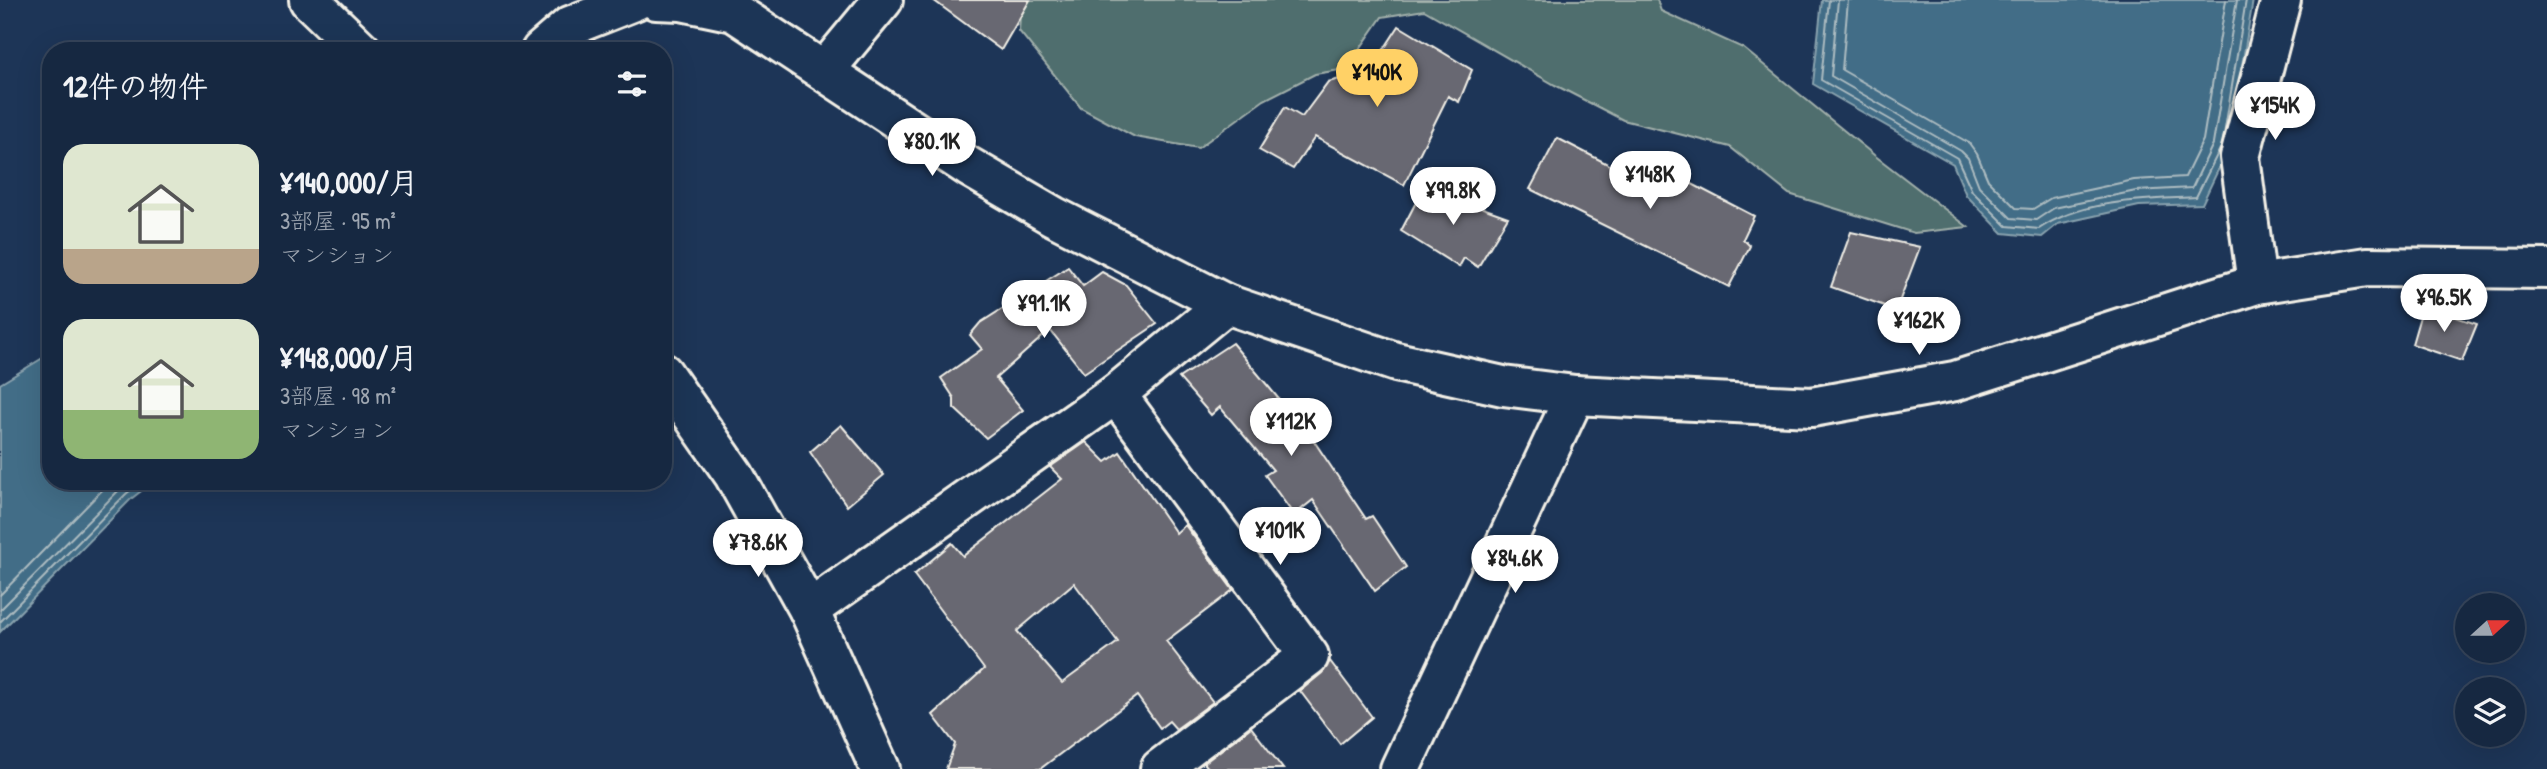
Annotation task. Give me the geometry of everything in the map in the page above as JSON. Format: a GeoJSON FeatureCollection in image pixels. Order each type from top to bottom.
{"type":"FeatureCollection","features":[{"type":"Feature","properties":{"kind":"street"},"geometry":{"type":"LineString","coordinates":[[309,0],[353,42]]}},
{"type":"Feature","properties":{"kind":"street"},"geometry":{"type":"LineString","coordinates":[[551,42],[570,26],[636,0]]}},
{"type":"Feature","properties":{"kind":"street"},"geometry":{"type":"LineString","coordinates":[[656,0],[681,1],[734,12],[969,167],[1053,216],[1226,304],[1396,362],[1503,386],[1575,396],[1812,407],[1955,381],[2257,284],[2367,267],[2547,269]]}},
{"type":"Feature","properties":{"kind":"street"},"geometry":{"type":"LineString","coordinates":[[825,70],[883,0]]}},
{"type":"Feature","properties":{"kind":"street"},"geometry":{"type":"LineString","coordinates":[[2257,284],[2240,157],[2281,0]]}},
{"type":"Feature","properties":{"kind":"street"},"geometry":{"type":"LineString","coordinates":[[809,610],[1116,394],[1226,304]]}},
{"type":"Feature","properties":{"kind":"street"},"geometry":{"type":"LineString","coordinates":[[672,386],[734,475],[809,610],[880,769]]}},
{"type":"Feature","properties":{"kind":"street"},"geometry":{"type":"LineString","coordinates":[[1116,394],[1309,656],[1160,769]]}},
{"type":"Feature","properties":{"kind":"street"},"geometry":{"type":"LineString","coordinates":[[1400,769],[1575,396]]}},
{"type":"Feature","properties":{"kind":"green space"},"geometry":{"type":"Polygon","coordinates":[[[1021,0],[1657,0],[1661,11],[1743,48],[1874,155],[1968,227],[1914,233],[1789,194],[1730,147],[1623,120],[1555,85],[1424,10],[1382,17],[1346,69],[1315,74],[1264,100],[1198,148],[1135,137],[1081,108],[1019,31],[1021,0]]]}},
{"type":"Feature","properties":{"kind":"water"},"geometry":{"type":"Polygon","coordinates":[[[1822,0],[2253,0],[2228,149],[2202,204],[2139,206],[2058,224],[2042,237],[2003,233],[1966,195],[1953,164],[1813,84],[1822,0]]]}},
{"type":"Feature","properties":{"kind":"water"},"geometry":{"type":"Polygon","coordinates":[[[42,358],[42,490],[142,490],[0,632],[0,384],[42,358]]]}},
{"type":"Feature","properties":{"kind":"building"},"geometry":{"type":"Polygon","coordinates":[[[933,0],[1030,0],[1001,50],[933,0]]]}},
{"type":"Feature","properties":{"kind":"building"},"geometry":{"type":"Polygon","coordinates":[[[1399,26],[1472,70],[1459,102],[1448,96],[1404,185],[1315,137],[1293,169],[1259,150],[1285,107],[1302,117],[1328,82],[1369,72],[1399,26]]]}},
{"type":"Feature","properties":{"kind":"building"},"geometry":{"type":"Polygon","coordinates":[[[1557,138],[1656,189],[1669,172],[1754,216],[1743,239],[1750,246],[1729,287],[1530,189],[1557,138]]]}},
{"type":"Feature","properties":{"kind":"building"},"geometry":{"type":"Polygon","coordinates":[[[1424,187],[1508,217],[1478,267],[1464,258],[1459,267],[1401,231],[1424,187]]]}},
{"type":"Feature","properties":{"kind":"building"},"geometry":{"type":"Polygon","coordinates":[[[1851,232],[1920,247],[1896,310],[1831,287],[1851,232]]]}},
{"type":"Feature","properties":{"kind":"building"},"geometry":{"type":"Polygon","coordinates":[[[1068,267],[1083,286],[1102,272],[1126,285],[1157,324],[1084,373],[1050,330],[996,378],[1023,410],[986,438],[954,408],[954,398],[941,378],[982,349],[970,335],[980,323],[1068,267]]]}},
{"type":"Feature","properties":{"kind":"building"},"geometry":{"type":"Polygon","coordinates":[[[2423,306],[2477,324],[2462,361],[2412,344],[2423,306]]]}},
{"type":"Feature","properties":{"kind":"building"},"geometry":{"type":"Polygon","coordinates":[[[1232,343],[1314,441],[1366,519],[1372,516],[1406,567],[1375,591],[1313,500],[1294,515],[1265,475],[1273,470],[1220,407],[1211,415],[1179,378],[1232,343]]]}},
{"type":"Feature","properties":{"kind":"building"},"geometry":{"type":"Polygon","coordinates":[[[841,425],[884,475],[847,506],[810,452],[841,425]]]}},
{"type":"Feature","properties":{"kind":"building"},"geometry":{"type":"Polygon","coordinates":[[[1086,442],[1106,462],[1120,452],[1176,533],[1185,525],[1233,590],[1166,641],[1213,702],[1176,729],[1169,721],[1160,728],[1137,696],[1040,769],[946,769],[955,744],[933,715],[984,669],[914,575],[952,543],[963,556],[1062,479],[1050,467],[1086,442]],[[1074,583],[1017,631],[1062,683],[1118,642],[1074,583]]]}},
{"type":"Feature","properties":{"kind":"building"},"geometry":{"type":"Polygon","coordinates":[[[1330,661],[1372,717],[1340,744],[1300,691],[1322,673],[1330,661]]]}},
{"type":"Feature","properties":{"kind":"building"},"geometry":{"type":"Polygon","coordinates":[[[1251,727],[1283,769],[1209,769],[1204,763],[1251,727]]]}}]}
